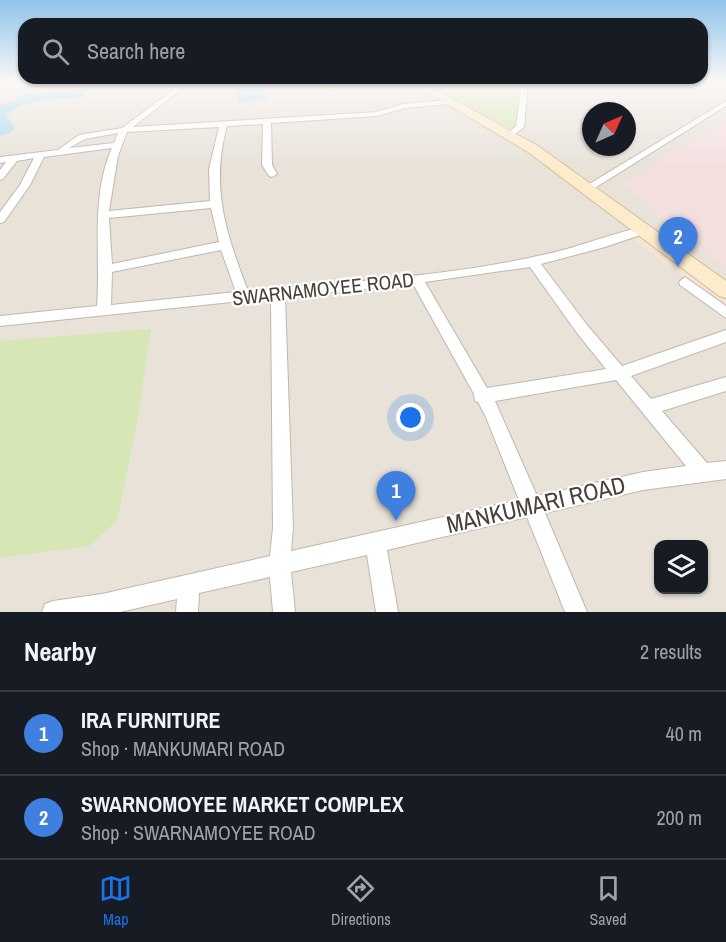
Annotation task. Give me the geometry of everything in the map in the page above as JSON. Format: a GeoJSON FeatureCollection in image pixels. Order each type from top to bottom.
{"type":"FeatureCollection","features":[{"type":"Feature","properties":{"kind":"street"},"geometry":{"type":"LineString","coordinates":[[104,311],[106,269],[103,215],[105,195],[124,130],[151,110]]}},
{"type":"Feature","properties":{"kind":"street"},"geometry":{"type":"LineString","coordinates":[[61,152],[79,137],[124,130],[377,114],[392,110]]}},
{"type":"Feature","properties":{"kind":"street"},"geometry":{"type":"LineString","coordinates":[[463,110],[533,149],[726,291]]}},
{"type":"Feature","properties":{"kind":"street"},"geometry":{"type":"LineString","coordinates":[[510,135],[520,127],[522,110]]}},
{"type":"Feature","properties":{"kind":"street"},"geometry":{"type":"LineString","coordinates":[[586,189],[716,110]]}},
{"type":"Feature","properties":{"kind":"street"},"geometry":{"type":"LineString","coordinates":[[267,121],[267,165],[272,174]]}},
{"type":"Feature","properties":{"kind":"street"},"geometry":{"type":"LineString","coordinates":[[224,124],[215,146],[212,174],[225,245],[244,297]]}},
{"type":"Feature","properties":{"kind":"street"},"geometry":{"type":"LineString","coordinates":[[0,160],[118,145]]}},
{"type":"Feature","properties":{"kind":"street"},"geometry":{"type":"LineString","coordinates":[[0,220],[25,185],[41,154]]}},
{"type":"Feature","properties":{"kind":"street"},"geometry":{"type":"LineString","coordinates":[[0,176],[14,158]]}},
{"type":"Feature","properties":{"kind":"street"},"geometry":{"type":"LineString","coordinates":[[103,215],[216,204]]}},
{"type":"Feature","properties":{"kind":"street","name":"SWARNAMOYEE ROAD"},"geometry":{"type":"LineString","coordinates":[[0,321],[417,279],[534,263],[642,230]]}},
{"type":"Feature","properties":{"kind":"street"},"geometry":{"type":"LineString","coordinates":[[106,269],[225,245]]}},
{"type":"Feature","properties":{"kind":"street"},"geometry":{"type":"LineString","coordinates":[[534,263],[582,329],[702,471]]}},
{"type":"Feature","properties":{"kind":"street"},"geometry":{"type":"LineString","coordinates":[[417,279],[481,396],[492,411],[530,507],[576,612]]}},
{"type":"Feature","properties":{"kind":"street"},"geometry":{"type":"LineString","coordinates":[[686,282],[726,313]]}},
{"type":"Feature","properties":{"kind":"street"},"geometry":{"type":"LineString","coordinates":[[278,294],[283,528],[280,563],[284,612]]}},
{"type":"Feature","properties":{"kind":"street"},"geometry":{"type":"LineString","coordinates":[[481,396],[621,373],[726,336]]}},
{"type":"Feature","properties":{"kind":"street"},"geometry":{"type":"LineString","coordinates":[[649,407],[726,384]]}},
{"type":"Feature","properties":{"kind":"street","name":"MANKUMARI ROAD"},"geometry":{"type":"LineString","coordinates":[[53,612],[101,608],[189,584],[643,481],[702,471],[726,470]]}},
{"type":"Feature","properties":{"kind":"street"},"geometry":{"type":"LineString","coordinates":[[375,542],[387,612]]}},
{"type":"Feature","properties":{"kind":"street"},"geometry":{"type":"LineString","coordinates":[[187,612],[189,584]]}},
{"type":"Feature","properties":{"kind":"shaded area"},"geometry":{"type":"Polygon","coordinates":[[[0,110],[582,110],[582,156],[636,156],[636,110],[726,110],[726,612],[0,612],[0,110]]]}},
{"type":"Feature","properties":{"kind":"shaded area"},"geometry":{"type":"Polygon","coordinates":[[[726,118],[726,267],[687,240],[622,184],[726,118]]]}},
{"type":"Feature","properties":{"kind":"shaded area"},"geometry":{"type":"Polygon","coordinates":[[[645,237],[726,295],[726,309],[633,239],[645,237]]]}},
{"type":"Feature","properties":{"kind":"green space"},"geometry":{"type":"Polygon","coordinates":[[[470,110],[517,110],[514,129],[470,110]]]}},
{"type":"Feature","properties":{"kind":"green space"},"geometry":{"type":"Polygon","coordinates":[[[151,329],[138,417],[117,521],[89,546],[0,558],[0,341],[151,329]]]}},
{"type":"Feature","properties":{"kind":"water"},"geometry":{"type":"Polygon","coordinates":[[[0,110],[14,110],[6,116],[15,127],[10,133],[0,136],[0,110]]]}},
{"type":"Feature","properties":{"kind":"place","name":"SWARNOMOYEE MARKET COMPLEX"},"geometry":{"type":"Point","coordinates":[678,267]}},
{"type":"Feature","properties":{"kind":"place","name":"IRA FURNITURE"},"geometry":{"type":"Point","coordinates":[396,521]}}]}
